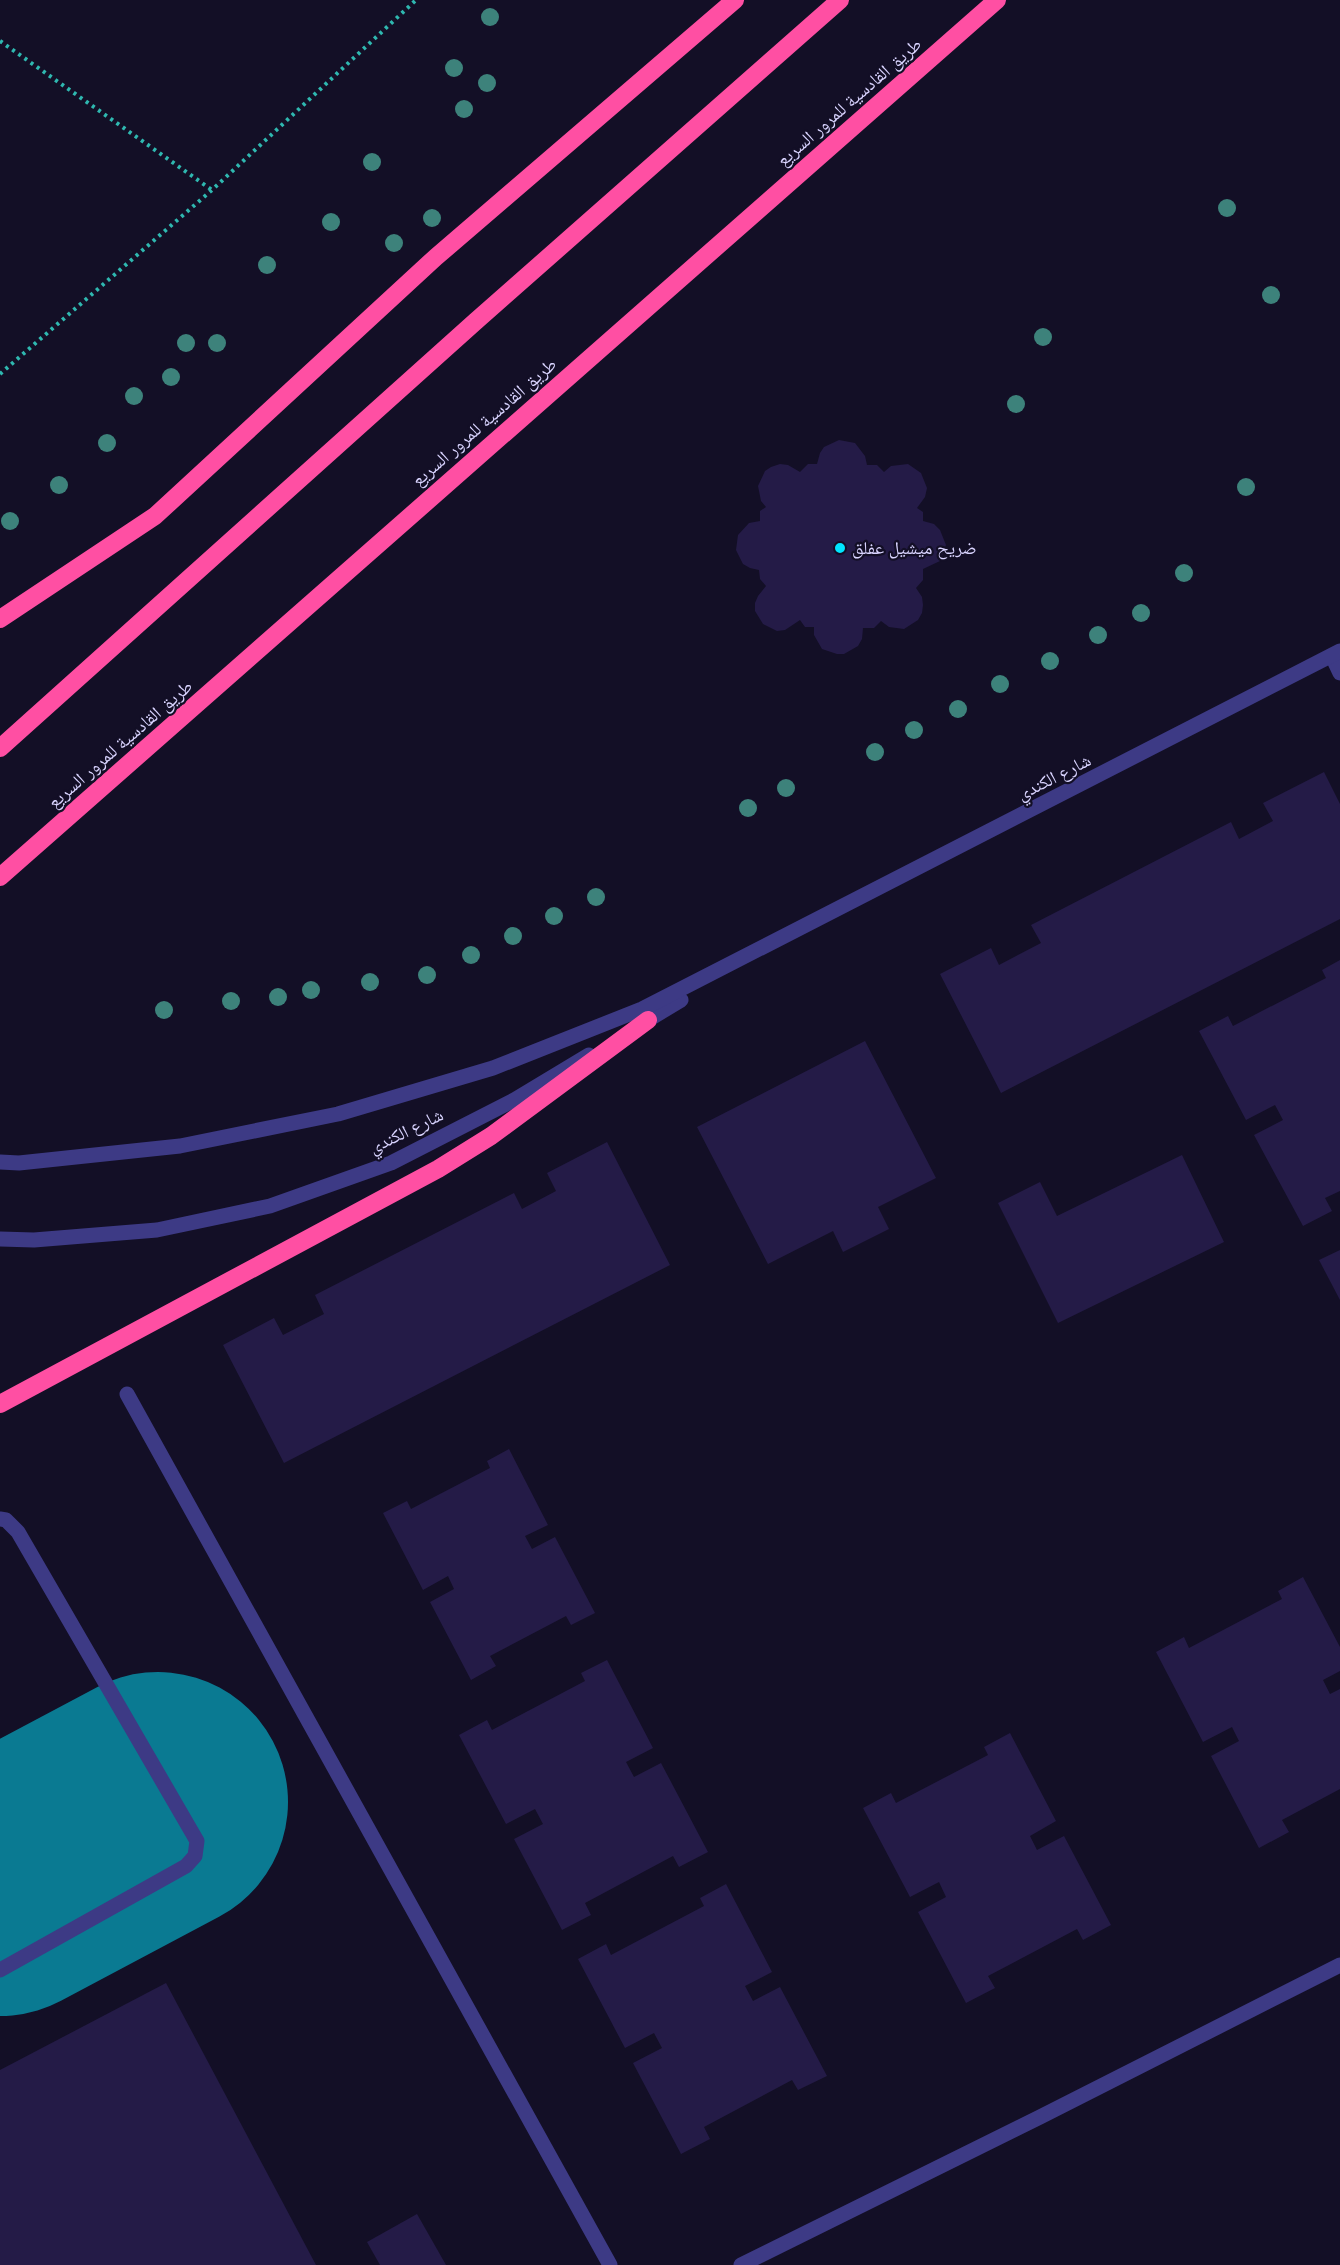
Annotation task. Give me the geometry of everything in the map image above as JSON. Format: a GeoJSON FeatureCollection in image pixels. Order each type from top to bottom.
{"type":"FeatureCollection","features":[{"type":"Feature","properties":{"kind":"highway"},"geometry":{"type":"LineString","coordinates":[[0,619],[155,516],[436,257],[735,0]]}},
{"type":"Feature","properties":{"kind":"highway"},"geometry":{"type":"LineString","coordinates":[[0,748],[840,0]]}},
{"type":"Feature","properties":{"kind":"highway","name":"طريق القادسية للمرور السريع"},"geometry":{"type":"LineString","coordinates":[[0,877],[997,0]]}},
{"type":"Feature","properties":{"kind":"highway"},"geometry":{"type":"LineString","coordinates":[[0,1404],[438,1170],[491,1136],[648,1020]]}},
{"type":"Feature","properties":{"kind":"street"},"geometry":{"type":"LineString","coordinates":[[1336,654],[1340,673]]}},
{"type":"Feature","properties":{"kind":"street","name":"شارع الكندي"},"geometry":{"type":"LineString","coordinates":[[0,1162],[19,1163],[180,1146],[338,1114],[492,1068],[642,1009],[1336,654]]}},
{"type":"Feature","properties":{"kind":"street","name":"شارع الكندي"},"geometry":{"type":"LineString","coordinates":[[0,1239],[34,1240],[157,1230],[270,1206],[391,1163],[516,1099],[787,936]]}},
{"type":"Feature","properties":{"kind":"street"},"geometry":{"type":"LineString","coordinates":[[127,1394],[610,2265]]}},
{"type":"Feature","properties":{"kind":"street"},"geometry":{"type":"LineString","coordinates":[[0,1519],[6,1520],[18,1532],[197,1841],[195,1856],[186,1866],[0,1970]]}},
{"type":"Feature","properties":{"kind":"street"},"geometry":{"type":"LineString","coordinates":[[741,2265],[1340,1965]]}},
{"type":"Feature","properties":{"kind":"path"},"geometry":{"type":"LineString","coordinates":[[0,374],[212,190],[416,0]]}},
{"type":"Feature","properties":{"kind":"path"},"geometry":{"type":"LineString","coordinates":[[0,41],[212,190]]}},
{"type":"Feature","properties":{"kind":"building","name":"ضريح ميشيل عفلق"},"geometry":{"type":"Polygon","coordinates":[[[839,440],[855,443],[865,456],[867,465],[877,465],[884,472],[891,466],[908,464],[921,473],[927,488],[925,497],[917,508],[923,512],[923,521],[934,524],[940,530],[946,545],[940,561],[923,569],[923,580],[916,588],[922,597],[923,605],[918,620],[904,629],[889,627],[881,621],[874,628],[863,628],[862,639],[858,646],[844,654],[822,649],[814,635],[814,627],[805,627],[800,620],[785,630],[777,631],[763,624],[755,611],[755,603],[766,586],[760,579],[759,570],[743,564],[736,550],[738,535],[749,523],[760,521],[760,511],[766,507],[761,501],[758,486],[765,471],[780,464],[788,465],[800,472],[808,464],[817,464],[824,447],[839,440]]]}},
{"type":"Feature","properties":{"kind":"building"},"geometry":{"type":"Polygon","coordinates":[[[1324,772],[1340,804],[1340,919],[1001,1093],[940,974],[991,948],[999,965],[1041,943],[1031,925],[1231,822],[1239,839],[1273,821],[1263,803],[1324,772]]]}},
{"type":"Feature","properties":{"kind":"building"},"geometry":{"type":"Polygon","coordinates":[[[1340,960],[1340,1191],[1325,1198],[1332,1211],[1303,1226],[1254,1135],[1283,1120],[1275,1105],[1246,1120],[1199,1031],[1228,1016],[1233,1026],[1326,978],[1322,970],[1340,960]]]}},
{"type":"Feature","properties":{"kind":"building"},"geometry":{"type":"Polygon","coordinates":[[[865,1041],[936,1178],[878,1207],[889,1229],[843,1252],[833,1231],[768,1264],[697,1127],[865,1041]]]}},
{"type":"Feature","properties":{"kind":"building"},"geometry":{"type":"Polygon","coordinates":[[[607,1142],[670,1265],[284,1463],[223,1345],[274,1318],[283,1335],[324,1314],[315,1295],[514,1193],[522,1209],[556,1191],[547,1173],[607,1142]]]}},
{"type":"Feature","properties":{"kind":"building"},"geometry":{"type":"Polygon","coordinates":[[[1182,1155],[1224,1242],[1058,1323],[998,1203],[1040,1182],[1057,1216],[1182,1155]]]}},
{"type":"Feature","properties":{"kind":"building"},"geometry":{"type":"Polygon","coordinates":[[[1340,1250],[1340,1300],[1319,1260],[1340,1250]]]}},
{"type":"Feature","properties":{"kind":"building"},"geometry":{"type":"Polygon","coordinates":[[[509,1449],[548,1525],[525,1536],[532,1549],[555,1537],[595,1613],[571,1625],[566,1616],[490,1656],[496,1666],[471,1680],[430,1602],[454,1589],[448,1576],[423,1590],[383,1513],[407,1501],[411,1509],[490,1468],[487,1461],[509,1449]]]}},
{"type":"Feature","properties":{"kind":"building"},"geometry":{"type":"Polygon","coordinates":[[[1303,1577],[1340,1647],[1340,1671],[1323,1680],[1330,1694],[1340,1689],[1340,1789],[1282,1820],[1289,1832],[1259,1848],[1211,1756],[1239,1741],[1232,1727],[1203,1742],[1156,1652],[1184,1637],[1189,1648],[1282,1599],[1278,1591],[1303,1577]]]}},
{"type":"Feature","properties":{"kind":"building"},"geometry":{"type":"Polygon","coordinates":[[[607,1660],[653,1748],[626,1762],[634,1777],[661,1763],[708,1852],[679,1867],[673,1856],[585,1903],[591,1915],[562,1930],[514,1839],[543,1824],[535,1809],[506,1824],[459,1735],[487,1720],[492,1730],[585,1681],[581,1673],[607,1660]]]}},
{"type":"Feature","properties":{"kind":"building"},"geometry":{"type":"Polygon","coordinates":[[[1010,1733],[1056,1821],[1030,1836],[1037,1850],[1064,1836],[1111,1925],[1083,1940],[1077,1929],[988,1976],[995,1988],[966,2003],[918,1912],[946,1897],[939,1882],[910,1897],[863,1808],[891,1793],[896,1803],[988,1755],[984,1747],[1010,1733]]]}},
{"type":"Feature","properties":{"kind":"building"},"geometry":{"type":"Polygon","coordinates":[[[726,1884],[772,1972],[745,1986],[753,2001],[780,1987],[827,2076],[798,2090],[792,2080],[704,2127],[710,2139],[681,2154],[633,2063],[662,2048],[654,2033],[625,2048],[578,1959],[606,1944],[611,1955],[704,1906],[700,1898],[726,1884]]]}},
{"type":"Feature","properties":{"kind":"building"},"geometry":{"type":"Polygon","coordinates":[[[166,1983],[316,2265],[0,2265],[0,2070],[166,1983]]]}},
{"type":"Feature","properties":{"kind":"building"},"geometry":{"type":"Polygon","coordinates":[[[417,2214],[446,2265],[380,2265],[367,2242],[417,2214]]]}},
{"type":"Feature","properties":{"kind":"runway"},"geometry":{"type":"LineString","coordinates":[[0,1886],[158,1802]]}},
{"type":"Feature","properties":{"kind":"place","name":"ضريح ميشيل عفلق"},"geometry":{"type":"Point","coordinates":[840,548]}}]}
